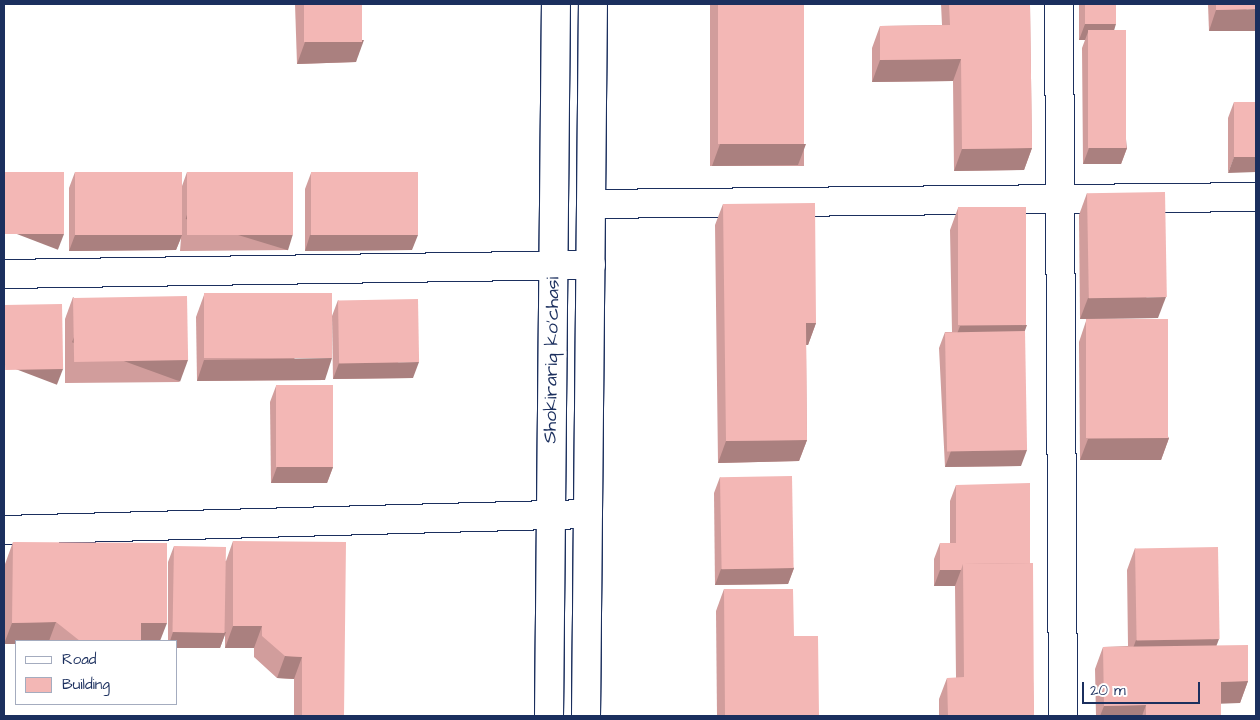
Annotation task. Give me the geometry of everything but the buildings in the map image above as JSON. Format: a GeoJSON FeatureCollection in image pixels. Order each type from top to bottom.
{"type":"FeatureCollection","features":[{"type":"Feature","properties":{"kind":"street","name":"Shokirariq ko'chasi"},"geometry":{"type":"LineString","coordinates":[[548,716],[556,4]]}},
{"type":"Feature","properties":{"kind":"street","name":"Shokirariq ko'chasi"},"geometry":{"type":"LineString","coordinates":[[586,716],[594,4]]}},
{"type":"Feature","properties":{"kind":"street"},"geometry":{"type":"LineString","coordinates":[[1059,4],[1063,716]]}},
{"type":"Feature","properties":{"kind":"street"},"geometry":{"type":"LineString","coordinates":[[591,204],[1256,197]]}},
{"type":"Feature","properties":{"kind":"street"},"geometry":{"type":"LineString","coordinates":[[4,274],[591,265]]}},
{"type":"Feature","properties":{"kind":"street"},"geometry":{"type":"LineString","coordinates":[[4,530],[588,514]]}}]}
